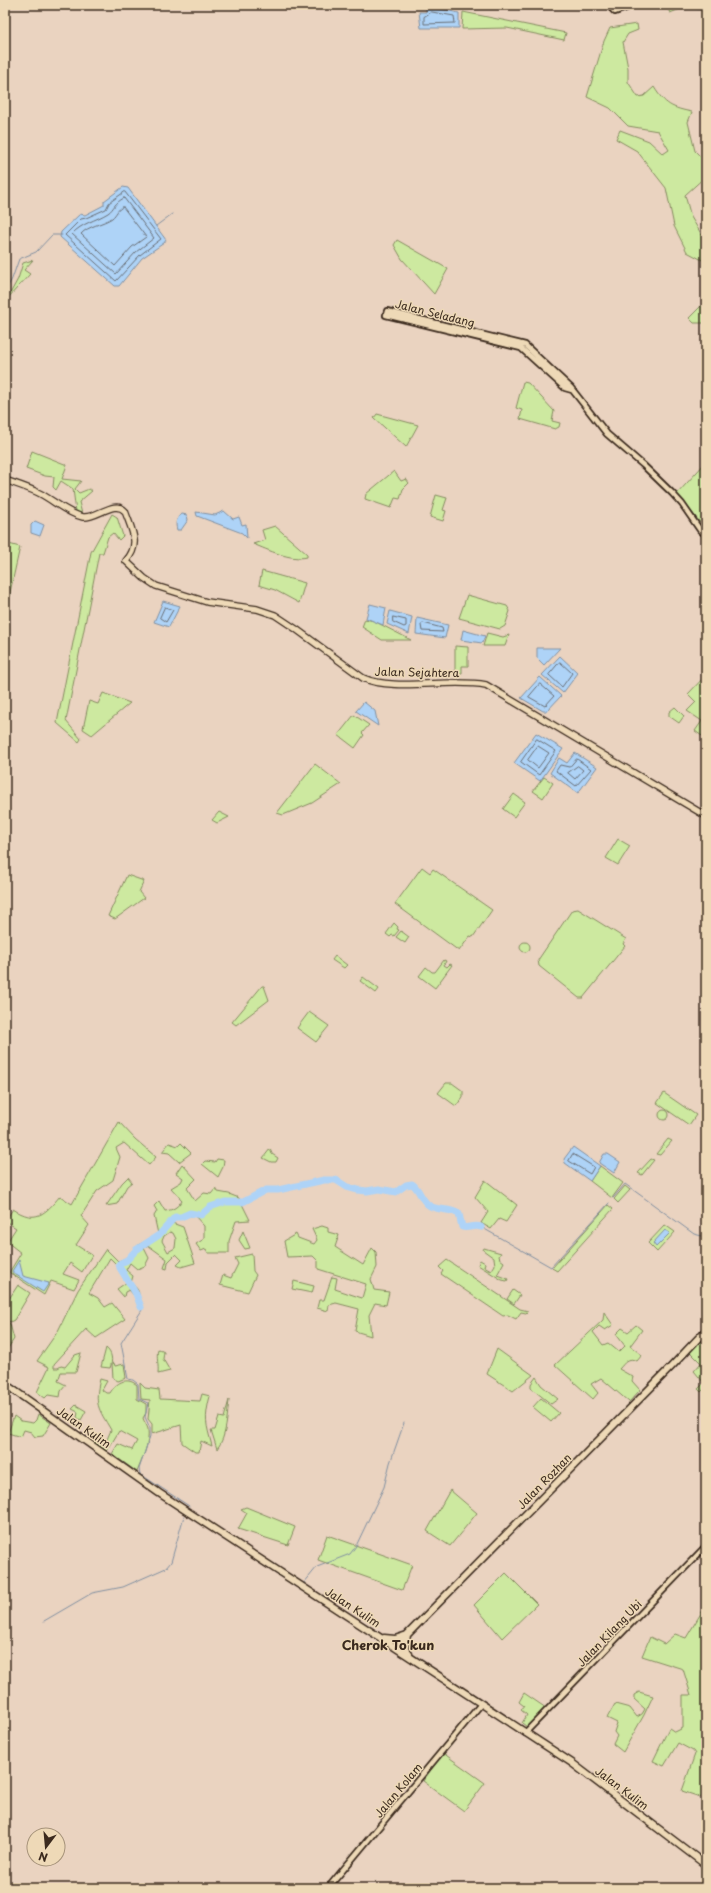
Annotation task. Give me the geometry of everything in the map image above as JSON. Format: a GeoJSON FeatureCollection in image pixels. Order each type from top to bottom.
{"type":"FeatureCollection","features":[{"type":"Feature","properties":{"kind":"main road","name":"Jalan Sejahtera"},"geometry":{"type":"LineString","coordinates":[[5,480],[31,489],[81,517],[94,516],[115,507],[122,508],[125,511],[135,543],[134,551],[126,561],[144,578],[156,586],[207,602],[257,610],[275,615],[363,678],[370,681],[386,683],[447,683],[486,685],[706,816]]}},
{"type":"Feature","properties":{"kind":"main road","name":"Jalan Rozhan"},"geometry":{"type":"LineString","coordinates":[[395,1646],[706,1330]]}},
{"type":"Feature","properties":{"kind":"main road","name":"Jalan Kulim"},"geometry":{"type":"LineString","coordinates":[[5,1384],[159,1493],[395,1646],[596,1780],[706,1865]]}},
{"type":"Feature","properties":{"kind":"main road"},"geometry":{"type":"LineString","coordinates":[[381,1637],[395,1639],[406,1635],[405,1649],[410,1657]]}},
{"type":"Feature","properties":{"kind":"street"},"geometry":{"type":"LineString","coordinates":[[608,5],[615,12],[634,5]]}},
{"type":"Feature","properties":{"kind":"street","name":"Jalan Seladang"},"geometry":{"type":"LineString","coordinates":[[572,390],[565,388],[521,348],[386,315],[387,310],[524,344],[569,385],[607,434],[662,483],[682,504],[700,530],[706,535]]}},
{"type":"Feature","properties":{"kind":"street","name":"Jalan Kilang Ubi"},"geometry":{"type":"LineString","coordinates":[[525,1733],[706,1546]]}},
{"type":"Feature","properties":{"kind":"street","name":"Jalan Kolam"},"geometry":{"type":"LineString","coordinates":[[328,1888],[481,1704]]}},
{"type":"Feature","properties":{"kind":"green space"},"geometry":{"type":"Polygon","coordinates":[[[666,5],[706,5],[706,10],[685,7],[670,13],[666,5]]]}},
{"type":"Feature","properties":{"kind":"green space"},"geometry":{"type":"Polygon","coordinates":[[[463,12],[566,33],[564,40],[507,28],[462,29],[463,12]]]}},
{"type":"Feature","properties":{"kind":"green space"},"geometry":{"type":"Polygon","coordinates":[[[637,24],[638,30],[628,34],[623,42],[628,68],[628,82],[638,97],[644,96],[654,87],[662,98],[670,105],[692,112],[688,122],[695,151],[706,162],[706,176],[685,195],[691,217],[706,242],[706,262],[687,252],[674,226],[666,188],[637,151],[616,139],[620,130],[649,141],[663,154],[669,150],[658,131],[628,126],[610,108],[587,97],[604,41],[610,28],[637,24]]]}},
{"type":"Feature","properties":{"kind":"green space"},"geometry":{"type":"Polygon","coordinates":[[[397,240],[448,269],[434,294],[402,259],[394,245],[397,240]]]}},
{"type":"Feature","properties":{"kind":"green space"},"geometry":{"type":"Polygon","coordinates":[[[33,260],[24,270],[30,274],[7,299],[18,279],[23,263],[33,260]]]}},
{"type":"Feature","properties":{"kind":"green space"},"geometry":{"type":"Polygon","coordinates":[[[706,301],[706,323],[694,323],[689,318],[706,301]]]}},
{"type":"Feature","properties":{"kind":"green space"},"geometry":{"type":"Polygon","coordinates":[[[523,382],[528,383],[554,411],[552,421],[560,423],[559,427],[555,429],[520,419],[522,410],[516,408],[523,382]]]}},
{"type":"Feature","properties":{"kind":"green space"},"geometry":{"type":"Polygon","coordinates":[[[377,414],[418,425],[406,447],[374,418],[377,414]]]}},
{"type":"Feature","properties":{"kind":"green space"},"geometry":{"type":"Polygon","coordinates":[[[32,451],[67,465],[62,479],[81,481],[75,489],[79,493],[89,489],[92,491],[79,502],[82,514],[76,512],[73,489],[61,481],[56,490],[53,487],[54,477],[45,476],[26,469],[32,451]]]}},
{"type":"Feature","properties":{"kind":"green space"},"geometry":{"type":"Polygon","coordinates":[[[706,462],[706,527],[699,521],[677,494],[706,462]]]}},
{"type":"Feature","properties":{"kind":"green space"},"geometry":{"type":"Polygon","coordinates":[[[394,471],[401,481],[406,479],[409,483],[403,489],[400,499],[395,498],[391,508],[365,499],[366,494],[394,471]]]}},
{"type":"Feature","properties":{"kind":"green space"},"geometry":{"type":"Polygon","coordinates":[[[436,495],[447,498],[443,510],[446,511],[443,521],[430,517],[436,495]]]}},
{"type":"Feature","properties":{"kind":"green space"},"geometry":{"type":"Polygon","coordinates":[[[112,514],[117,517],[123,536],[119,540],[113,533],[108,537],[103,553],[99,553],[66,721],[81,739],[79,742],[57,723],[91,552],[112,514]]]}},
{"type":"Feature","properties":{"kind":"green space"},"geometry":{"type":"Polygon","coordinates":[[[275,526],[307,554],[307,557],[294,558],[272,552],[253,544],[265,540],[262,530],[275,526]]]}},
{"type":"Feature","properties":{"kind":"green space"},"geometry":{"type":"Polygon","coordinates":[[[5,543],[20,547],[5,615],[5,543]]]}},
{"type":"Feature","properties":{"kind":"green space"},"geometry":{"type":"Polygon","coordinates":[[[262,571],[305,583],[299,603],[275,590],[259,585],[262,571]]]}},
{"type":"Feature","properties":{"kind":"green space"},"geometry":{"type":"Polygon","coordinates":[[[467,595],[507,606],[510,611],[505,626],[500,629],[459,618],[467,595]]]}},
{"type":"Feature","properties":{"kind":"green space"},"geometry":{"type":"Polygon","coordinates":[[[365,619],[374,621],[411,640],[382,640],[362,627],[365,619]]]}},
{"type":"Feature","properties":{"kind":"green space"},"geometry":{"type":"Polygon","coordinates":[[[487,633],[503,637],[509,635],[505,646],[483,646],[487,633]]]}},
{"type":"Feature","properties":{"kind":"green space"},"geometry":{"type":"Polygon","coordinates":[[[455,646],[468,647],[468,666],[462,666],[462,673],[455,673],[455,646]]]}},
{"type":"Feature","properties":{"kind":"green space"},"geometry":{"type":"Polygon","coordinates":[[[706,675],[706,731],[702,736],[695,731],[702,721],[687,711],[696,702],[688,694],[706,675]]]}},
{"type":"Feature","properties":{"kind":"green space"},"geometry":{"type":"Polygon","coordinates":[[[103,693],[130,703],[92,735],[83,729],[89,701],[98,704],[103,693]]]}},
{"type":"Feature","properties":{"kind":"green space"},"geometry":{"type":"Polygon","coordinates":[[[675,707],[684,716],[679,723],[669,716],[669,712],[675,707]]]}},
{"type":"Feature","properties":{"kind":"green space"},"geometry":{"type":"Polygon","coordinates":[[[354,715],[369,725],[362,733],[364,735],[355,748],[338,735],[354,715]]]}},
{"type":"Feature","properties":{"kind":"green space"},"geometry":{"type":"Polygon","coordinates":[[[315,764],[341,784],[312,803],[283,815],[277,813],[315,764]]]}},
{"type":"Feature","properties":{"kind":"green space"},"geometry":{"type":"Polygon","coordinates":[[[544,777],[553,783],[543,798],[533,791],[544,777]]]}},
{"type":"Feature","properties":{"kind":"green space"},"geometry":{"type":"Polygon","coordinates":[[[514,794],[525,802],[514,817],[503,809],[514,794]]]}},
{"type":"Feature","properties":{"kind":"green space"},"geometry":{"type":"Polygon","coordinates":[[[219,812],[229,817],[217,823],[212,820],[219,812]]]}},
{"type":"Feature","properties":{"kind":"green space"},"geometry":{"type":"Polygon","coordinates":[[[618,839],[630,846],[618,865],[606,858],[618,839]]]}},
{"type":"Feature","properties":{"kind":"green space"},"geometry":{"type":"Polygon","coordinates":[[[422,867],[430,873],[433,869],[492,910],[473,937],[470,936],[459,951],[395,904],[422,867]]]}},
{"type":"Feature","properties":{"kind":"green space"},"geometry":{"type":"Polygon","coordinates":[[[127,875],[144,881],[139,892],[144,898],[115,919],[108,916],[127,875]]]}},
{"type":"Feature","properties":{"kind":"green space"},"geometry":{"type":"Polygon","coordinates":[[[578,909],[626,939],[623,944],[625,946],[583,998],[579,998],[539,966],[538,960],[572,910],[578,909]]]}},
{"type":"Feature","properties":{"kind":"green space"},"geometry":{"type":"Polygon","coordinates":[[[394,923],[399,930],[394,936],[392,935],[390,937],[386,934],[394,923]]]}},
{"type":"Feature","properties":{"kind":"green space"},"geometry":{"type":"Polygon","coordinates":[[[401,931],[409,937],[405,943],[396,937],[401,931]]]}},
{"type":"Feature","properties":{"kind":"green space"},"geometry":{"type":"Polygon","coordinates":[[[523,942],[527,942],[529,943],[529,951],[523,952],[520,949],[520,945],[523,942]]]}},
{"type":"Feature","properties":{"kind":"green space"},"geometry":{"type":"Polygon","coordinates":[[[335,956],[347,965],[344,968],[332,960],[335,956]]]}},
{"type":"Feature","properties":{"kind":"green space"},"geometry":{"type":"Polygon","coordinates":[[[444,960],[446,961],[444,965],[447,967],[450,964],[452,965],[435,988],[419,976],[426,967],[432,972],[435,972],[444,960]]]}},
{"type":"Feature","properties":{"kind":"green space"},"geometry":{"type":"Polygon","coordinates":[[[363,977],[379,989],[376,993],[360,981],[363,977]]]}},
{"type":"Feature","properties":{"kind":"green space"},"geometry":{"type":"Polygon","coordinates":[[[262,986],[264,986],[269,1000],[236,1025],[232,1022],[262,986]]]}},
{"type":"Feature","properties":{"kind":"green space"},"geometry":{"type":"Polygon","coordinates":[[[309,1012],[329,1026],[316,1042],[297,1028],[309,1012]]]}},
{"type":"Feature","properties":{"kind":"green space"},"geometry":{"type":"Polygon","coordinates":[[[446,1083],[452,1083],[463,1091],[463,1097],[456,1106],[438,1093],[446,1083]]]}},
{"type":"Feature","properties":{"kind":"green space"},"geometry":{"type":"Polygon","coordinates":[[[664,1093],[696,1115],[689,1125],[657,1103],[664,1093]]]}},
{"type":"Feature","properties":{"kind":"green space"},"geometry":{"type":"Polygon","coordinates":[[[664,1110],[669,1115],[664,1120],[659,1115],[664,1110]]]}},
{"type":"Feature","properties":{"kind":"green space"},"geometry":{"type":"Polygon","coordinates":[[[119,1122],[135,1139],[156,1157],[149,1165],[124,1143],[116,1148],[120,1157],[113,1180],[97,1191],[81,1216],[89,1225],[76,1245],[92,1255],[82,1272],[70,1263],[63,1274],[79,1280],[74,1289],[51,1281],[44,1295],[10,1273],[21,1253],[7,1242],[16,1228],[5,1221],[13,1209],[28,1216],[40,1215],[50,1208],[60,1196],[72,1204],[119,1122]]]}},
{"type":"Feature","properties":{"kind":"green space"},"geometry":{"type":"Polygon","coordinates":[[[668,1139],[672,1141],[660,1155],[656,1154],[668,1139]]]}},
{"type":"Feature","properties":{"kind":"green space"},"geometry":{"type":"Polygon","coordinates":[[[169,1143],[178,1146],[181,1143],[191,1153],[179,1162],[169,1153],[162,1152],[169,1143]]]}},
{"type":"Feature","properties":{"kind":"green space"},"geometry":{"type":"Polygon","coordinates":[[[270,1149],[272,1154],[278,1158],[276,1162],[271,1162],[263,1158],[270,1149]]]}},
{"type":"Feature","properties":{"kind":"green space"},"geometry":{"type":"Polygon","coordinates":[[[217,1159],[224,1160],[223,1167],[218,1177],[202,1164],[205,1161],[215,1162],[217,1159]]]}},
{"type":"Feature","properties":{"kind":"green space"},"geometry":{"type":"Polygon","coordinates":[[[651,1159],[654,1160],[642,1175],[638,1173],[651,1159]]]}},
{"type":"Feature","properties":{"kind":"green space"},"geometry":{"type":"Polygon","coordinates":[[[182,1164],[196,1179],[187,1188],[195,1201],[204,1193],[211,1194],[216,1188],[218,1192],[239,1198],[250,1220],[236,1221],[229,1241],[229,1253],[208,1253],[206,1249],[201,1251],[196,1244],[204,1239],[204,1226],[194,1215],[174,1220],[172,1223],[183,1227],[195,1263],[181,1267],[177,1265],[182,1260],[176,1254],[168,1262],[167,1269],[164,1268],[167,1259],[149,1246],[144,1248],[149,1258],[145,1266],[137,1269],[130,1263],[126,1270],[133,1276],[131,1283],[138,1290],[138,1300],[129,1290],[125,1292],[124,1297],[117,1289],[127,1282],[118,1266],[110,1258],[89,1293],[98,1298],[105,1307],[112,1303],[125,1319],[96,1338],[86,1329],[54,1364],[54,1368],[61,1366],[65,1367],[75,1355],[81,1353],[76,1372],[61,1372],[58,1381],[66,1385],[61,1391],[60,1397],[48,1395],[45,1398],[37,1392],[49,1367],[37,1361],[58,1331],[78,1290],[106,1249],[118,1261],[126,1258],[138,1245],[158,1234],[154,1216],[157,1211],[154,1206],[159,1201],[165,1211],[168,1211],[179,1205],[182,1200],[171,1188],[181,1182],[183,1178],[176,1173],[182,1164]],[[170,1232],[164,1236],[162,1241],[168,1252],[175,1248],[176,1239],[173,1233],[170,1232]]]}},
{"type":"Feature","properties":{"kind":"green space"},"geometry":{"type":"Polygon","coordinates":[[[600,1166],[623,1183],[612,1198],[590,1181],[600,1166]]]}},
{"type":"Feature","properties":{"kind":"green space"},"geometry":{"type":"Polygon","coordinates":[[[128,1177],[132,1182],[127,1186],[117,1204],[106,1206],[122,1183],[128,1177]]]}},
{"type":"Feature","properties":{"kind":"green space"},"geometry":{"type":"Polygon","coordinates":[[[485,1180],[517,1205],[506,1222],[499,1219],[491,1229],[481,1223],[488,1212],[475,1197],[485,1180]]]}},
{"type":"Feature","properties":{"kind":"green space"},"geometry":{"type":"Polygon","coordinates":[[[625,1186],[630,1190],[618,1203],[614,1199],[625,1186]]]}},
{"type":"Feature","properties":{"kind":"green space"},"geometry":{"type":"Polygon","coordinates":[[[608,1205],[613,1209],[557,1271],[552,1268],[608,1205]]]}},
{"type":"Feature","properties":{"kind":"green space"},"geometry":{"type":"Polygon","coordinates":[[[665,1225],[675,1232],[657,1252],[648,1243],[665,1225]]]}},
{"type":"Feature","properties":{"kind":"green space"},"geometry":{"type":"Polygon","coordinates":[[[322,1226],[328,1228],[328,1232],[339,1235],[335,1247],[363,1265],[372,1248],[376,1252],[377,1267],[371,1279],[374,1290],[389,1292],[386,1305],[375,1303],[369,1315],[371,1336],[355,1331],[359,1309],[336,1303],[329,1305],[328,1311],[317,1308],[319,1300],[324,1300],[332,1277],[337,1278],[335,1289],[362,1298],[366,1284],[318,1269],[318,1261],[313,1256],[287,1257],[284,1241],[296,1234],[298,1238],[314,1244],[317,1240],[312,1229],[322,1226]]]}},
{"type":"Feature","properties":{"kind":"green space"},"geometry":{"type":"Polygon","coordinates":[[[243,1231],[250,1248],[245,1249],[239,1240],[243,1231]]]}},
{"type":"Feature","properties":{"kind":"green space"},"geometry":{"type":"Polygon","coordinates":[[[484,1248],[501,1253],[499,1256],[500,1259],[504,1262],[497,1275],[508,1279],[507,1281],[502,1280],[478,1265],[480,1260],[485,1263],[484,1267],[491,1271],[495,1265],[494,1258],[483,1250],[484,1248]]]}},
{"type":"Feature","properties":{"kind":"green space"},"geometry":{"type":"Polygon","coordinates":[[[252,1254],[253,1271],[256,1275],[248,1292],[220,1285],[223,1275],[231,1278],[238,1264],[235,1258],[252,1254]]]}},
{"type":"Feature","properties":{"kind":"green space"},"geometry":{"type":"Polygon","coordinates":[[[447,1260],[520,1309],[528,1311],[526,1313],[521,1312],[516,1319],[508,1315],[503,1316],[441,1274],[443,1271],[439,1267],[447,1260]]]}},
{"type":"Feature","properties":{"kind":"green space"},"geometry":{"type":"Polygon","coordinates":[[[294,1281],[314,1286],[312,1293],[292,1289],[294,1281]]]}},
{"type":"Feature","properties":{"kind":"green space"},"geometry":{"type":"Polygon","coordinates":[[[18,1285],[30,1293],[14,1320],[10,1322],[5,1319],[5,1305],[18,1285]]]}},
{"type":"Feature","properties":{"kind":"green space"},"geometry":{"type":"Polygon","coordinates":[[[513,1290],[520,1295],[514,1304],[507,1299],[513,1290]]]}},
{"type":"Feature","properties":{"kind":"green space"},"geometry":{"type":"Polygon","coordinates":[[[604,1312],[613,1325],[605,1330],[599,1326],[593,1332],[603,1345],[608,1343],[619,1352],[625,1346],[616,1334],[622,1328],[628,1332],[636,1325],[642,1330],[630,1346],[642,1355],[637,1361],[631,1359],[627,1361],[619,1369],[633,1377],[632,1381],[640,1390],[629,1402],[601,1378],[591,1384],[598,1393],[593,1399],[555,1365],[603,1320],[604,1312]]]}},
{"type":"Feature","properties":{"kind":"green space"},"geometry":{"type":"Polygon","coordinates":[[[5,1320],[10,1324],[14,1339],[5,1353],[5,1320]]]}},
{"type":"Feature","properties":{"kind":"green space"},"geometry":{"type":"Polygon","coordinates":[[[706,1334],[706,1387],[701,1392],[698,1389],[704,1383],[694,1371],[701,1363],[690,1352],[706,1334]]]}},
{"type":"Feature","properties":{"kind":"green space"},"geometry":{"type":"Polygon","coordinates":[[[106,1348],[110,1352],[111,1357],[110,1368],[101,1367],[106,1348]]]}},
{"type":"Feature","properties":{"kind":"green space"},"geometry":{"type":"Polygon","coordinates":[[[158,1349],[164,1352],[163,1359],[170,1371],[158,1374],[158,1349]]]}},
{"type":"Feature","properties":{"kind":"green space"},"geometry":{"type":"Polygon","coordinates":[[[497,1349],[533,1375],[513,1391],[487,1374],[497,1349]]]}},
{"type":"Feature","properties":{"kind":"green space"},"geometry":{"type":"Polygon","coordinates":[[[114,1363],[115,1366],[124,1364],[126,1378],[118,1381],[113,1378],[112,1364],[114,1363]]]}},
{"type":"Feature","properties":{"kind":"green space"},"geometry":{"type":"Polygon","coordinates":[[[536,1377],[541,1385],[558,1399],[551,1404],[531,1388],[531,1384],[536,1377]]]}},
{"type":"Feature","properties":{"kind":"green space"},"geometry":{"type":"Polygon","coordinates":[[[100,1379],[107,1381],[102,1390],[106,1393],[110,1393],[115,1386],[122,1382],[133,1382],[137,1385],[137,1399],[146,1404],[146,1413],[143,1418],[148,1429],[148,1440],[137,1472],[112,1454],[118,1444],[132,1450],[137,1441],[119,1431],[107,1451],[93,1442],[95,1440],[105,1444],[111,1430],[98,1406],[97,1394],[100,1379]]]}},
{"type":"Feature","properties":{"kind":"green space"},"geometry":{"type":"Polygon","coordinates":[[[140,1383],[145,1388],[159,1390],[160,1399],[200,1401],[202,1394],[210,1396],[206,1421],[212,1446],[201,1441],[199,1452],[195,1452],[182,1443],[181,1425],[152,1434],[152,1424],[148,1419],[150,1400],[141,1399],[140,1383]]]}},
{"type":"Feature","properties":{"kind":"green space"},"geometry":{"type":"Polygon","coordinates":[[[541,1398],[559,1413],[551,1422],[533,1407],[541,1398]]]}},
{"type":"Feature","properties":{"kind":"green space"},"geometry":{"type":"Polygon","coordinates":[[[229,1400],[225,1432],[217,1449],[211,1430],[215,1430],[219,1417],[224,1418],[229,1400]]]}},
{"type":"Feature","properties":{"kind":"green space"},"geometry":{"type":"Polygon","coordinates":[[[76,1405],[86,1411],[81,1420],[77,1418],[78,1412],[72,1409],[76,1405]]]}},
{"type":"Feature","properties":{"kind":"green space"},"geometry":{"type":"Polygon","coordinates":[[[38,1414],[51,1423],[43,1436],[35,1437],[31,1432],[24,1430],[21,1437],[8,1433],[14,1416],[21,1421],[33,1423],[38,1414]]]}},
{"type":"Feature","properties":{"kind":"green space"},"geometry":{"type":"Polygon","coordinates":[[[450,1490],[477,1513],[450,1546],[427,1531],[450,1490]]]}},
{"type":"Feature","properties":{"kind":"green space"},"geometry":{"type":"Polygon","coordinates":[[[246,1507],[295,1527],[288,1545],[238,1529],[247,1513],[241,1509],[246,1507]]]}},
{"type":"Feature","properties":{"kind":"green space"},"geometry":{"type":"Polygon","coordinates":[[[327,1535],[412,1565],[402,1590],[318,1560],[327,1535]]]}},
{"type":"Feature","properties":{"kind":"green space"},"geometry":{"type":"Polygon","coordinates":[[[506,1573],[537,1604],[502,1638],[474,1605],[506,1573]]]}},
{"type":"Feature","properties":{"kind":"green space"},"geometry":{"type":"Polygon","coordinates":[[[706,1605],[706,1799],[682,1791],[695,1754],[693,1751],[678,1743],[664,1766],[653,1761],[669,1728],[675,1732],[683,1728],[683,1695],[691,1695],[683,1669],[642,1656],[650,1637],[664,1644],[675,1634],[686,1638],[706,1605]]]}},
{"type":"Feature","properties":{"kind":"green space"},"geometry":{"type":"Polygon","coordinates":[[[639,1692],[653,1696],[623,1752],[613,1744],[617,1736],[614,1732],[617,1723],[607,1718],[615,1704],[630,1708],[637,1717],[642,1714],[645,1709],[634,1699],[634,1695],[639,1692]]]}},
{"type":"Feature","properties":{"kind":"green space"},"geometry":{"type":"Polygon","coordinates":[[[524,1693],[546,1708],[527,1727],[522,1723],[527,1715],[521,1710],[524,1706],[519,1702],[524,1693]]]}},
{"type":"Feature","properties":{"kind":"green space"},"geometry":{"type":"Polygon","coordinates":[[[443,1753],[485,1783],[464,1811],[423,1781],[443,1753]]]}},
{"type":"Feature","properties":{"kind":"water"},"geometry":{"type":"Polygon","coordinates":[[[426,6],[459,13],[459,28],[421,28],[419,12],[426,12],[426,6]]]}},
{"type":"Feature","properties":{"kind":"water"},"geometry":{"type":"Polygon","coordinates":[[[123,187],[128,188],[166,240],[142,258],[119,286],[115,286],[60,237],[61,232],[80,214],[85,215],[104,205],[104,201],[123,187]]]}},
{"type":"Feature","properties":{"kind":"water"},"geometry":{"type":"Polygon","coordinates":[[[224,511],[233,519],[239,517],[242,525],[246,524],[247,538],[242,533],[197,516],[196,512],[215,515],[224,511]]]}},
{"type":"Feature","properties":{"kind":"water"},"geometry":{"type":"Polygon","coordinates":[[[182,514],[187,515],[188,520],[181,530],[177,530],[176,521],[182,514]]]}},
{"type":"Feature","properties":{"kind":"water"},"geometry":{"type":"Polygon","coordinates":[[[35,521],[44,525],[40,536],[31,533],[31,525],[35,521]]]}},
{"type":"Feature","properties":{"kind":"water"},"geometry":{"type":"Polygon","coordinates":[[[163,601],[180,606],[169,627],[154,622],[163,601]]]}},
{"type":"Feature","properties":{"kind":"water"},"geometry":{"type":"Polygon","coordinates":[[[370,604],[386,608],[383,625],[366,618],[370,604]]]}},
{"type":"Feature","properties":{"kind":"water"},"geometry":{"type":"Polygon","coordinates":[[[390,611],[412,617],[409,634],[387,624],[390,611]]]}},
{"type":"Feature","properties":{"kind":"water"},"geometry":{"type":"Polygon","coordinates":[[[417,618],[448,625],[445,638],[416,634],[417,618]]]}},
{"type":"Feature","properties":{"kind":"water"},"geometry":{"type":"Polygon","coordinates":[[[463,630],[485,636],[482,643],[461,640],[463,630]]]}},
{"type":"Feature","properties":{"kind":"water"},"geometry":{"type":"Polygon","coordinates":[[[537,648],[560,648],[544,665],[537,658],[537,648]]]}},
{"type":"Feature","properties":{"kind":"water"},"geometry":{"type":"Polygon","coordinates":[[[560,656],[578,673],[563,693],[542,675],[560,656]]]}},
{"type":"Feature","properties":{"kind":"water"},"geometry":{"type":"Polygon","coordinates":[[[540,677],[561,696],[547,711],[543,711],[521,698],[540,677]]]}},
{"type":"Feature","properties":{"kind":"water"},"geometry":{"type":"Polygon","coordinates":[[[364,702],[375,711],[378,726],[356,711],[364,702]]]}},
{"type":"Feature","properties":{"kind":"water"},"geometry":{"type":"Polygon","coordinates":[[[536,733],[563,749],[540,781],[514,763],[536,733]]]}},
{"type":"Feature","properties":{"kind":"water"},"geometry":{"type":"Polygon","coordinates":[[[575,753],[597,767],[578,793],[550,773],[559,758],[567,763],[575,753]]]}},
{"type":"Feature","properties":{"kind":"water"},"geometry":{"type":"Polygon","coordinates":[[[573,1147],[600,1166],[590,1181],[565,1163],[564,1159],[573,1147]]]}},
{"type":"Feature","properties":{"kind":"water"},"geometry":{"type":"Polygon","coordinates":[[[604,1154],[608,1154],[620,1162],[614,1173],[599,1163],[604,1154]]]}},
{"type":"Feature","properties":{"kind":"water"},"geometry":{"type":"Polygon","coordinates":[[[665,1230],[670,1233],[656,1247],[653,1243],[665,1230]]]}},
{"type":"Feature","properties":{"kind":"water"},"geometry":{"type":"Polygon","coordinates":[[[19,1260],[23,1276],[49,1283],[43,1292],[13,1273],[12,1271],[19,1260]]]}},
{"type":"Feature","properties":{"kind":"waterway"},"geometry":{"type":"LineString","coordinates":[[156,226],[172,214]]}},
{"type":"Feature","properties":{"kind":"waterway"},"geometry":{"type":"LineString","coordinates":[[5,291],[12,279],[19,259],[36,252],[52,235],[62,235]]}},
{"type":"Feature","properties":{"kind":"waterway"},"geometry":{"type":"LineString","coordinates":[[245,1201],[266,1190],[278,1190],[324,1180],[336,1180],[347,1187],[367,1191],[379,1189],[396,1192],[406,1185],[412,1184],[430,1206],[459,1214],[462,1227],[481,1227]]}},
{"type":"Feature","properties":{"kind":"waterway"},"geometry":{"type":"LineString","coordinates":[[613,1198],[625,1184],[694,1234],[706,1237]]}},
{"type":"Feature","properties":{"kind":"waterway"},"geometry":{"type":"LineString","coordinates":[[141,1307],[136,1294],[119,1264],[127,1260],[136,1250],[159,1235],[175,1217],[181,1217],[190,1213],[201,1215],[210,1207],[225,1202],[242,1202]]}},
{"type":"Feature","properties":{"kind":"waterway"},"geometry":{"type":"LineString","coordinates":[[481,1227],[551,1267],[609,1203]]}},
{"type":"Feature","properties":{"kind":"waterway"},"geometry":{"type":"LineString","coordinates":[[142,1310],[121,1343],[128,1379],[133,1380],[138,1384],[139,1399],[148,1403],[145,1417],[150,1428],[150,1436],[139,1469],[140,1474],[189,1506]]}},
{"type":"Feature","properties":{"kind":"waterway"},"geometry":{"type":"LineString","coordinates":[[304,1583],[317,1567],[350,1554],[356,1546],[384,1487],[390,1463],[404,1423]]}},
{"type":"Feature","properties":{"kind":"waterway"},"geometry":{"type":"LineString","coordinates":[[44,1621],[92,1593],[123,1587],[166,1568],[171,1562],[184,1516]]}},
{"type":"Feature","properties":{"kind":"district","name":"Cherok To'kun"},"geometry":{"type":"Point","coordinates":[388,1644]}}]}
